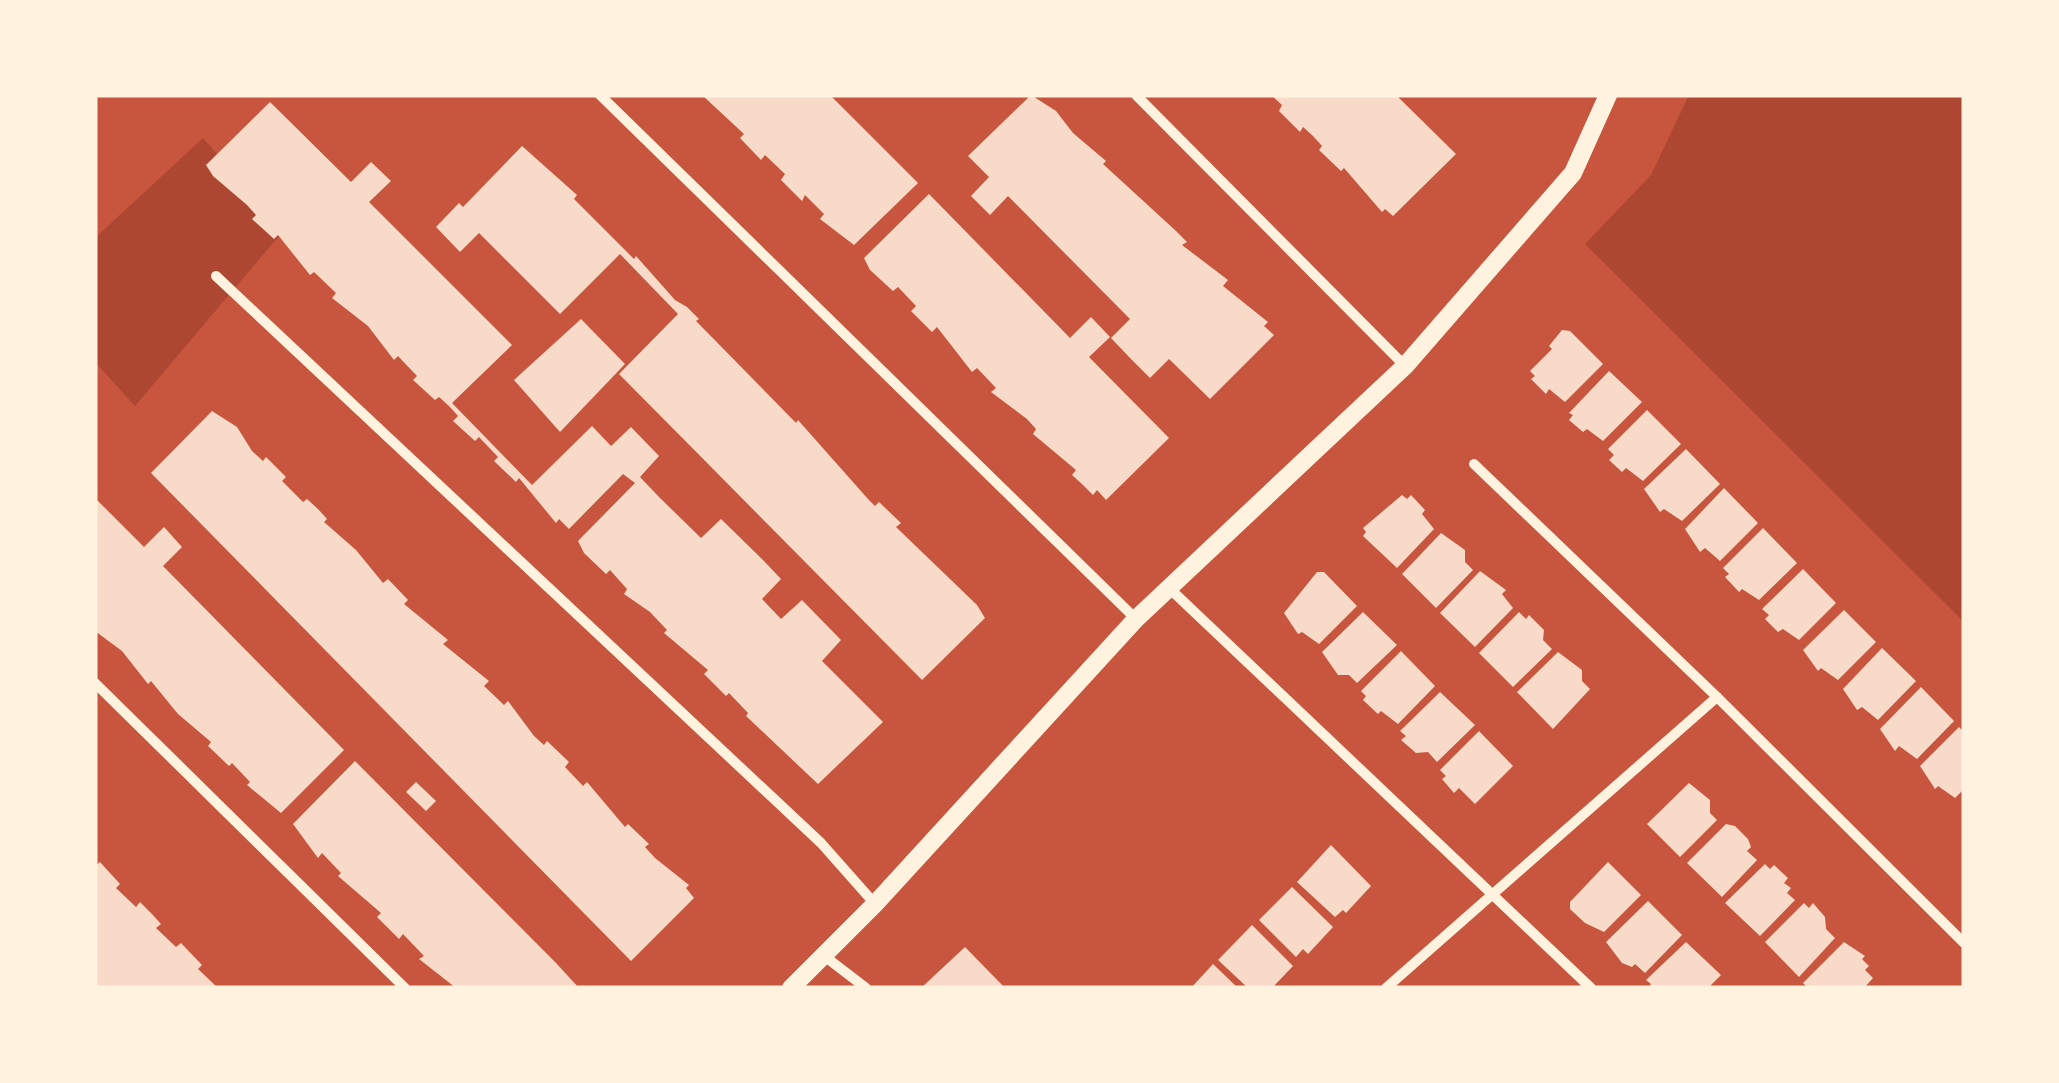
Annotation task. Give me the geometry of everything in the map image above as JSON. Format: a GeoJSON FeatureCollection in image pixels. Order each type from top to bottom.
{"type":"FeatureCollection","features":[{"type":"Feature","properties":{"kind":"street"},"geometry":{"type":"LineString","coordinates":[[600,95],[1136,619]]}},
{"type":"Feature","properties":{"kind":"street"},"geometry":{"type":"LineString","coordinates":[[1136,95],[1405,366]]}},
{"type":"Feature","properties":{"kind":"street"},"geometry":{"type":"LineString","coordinates":[[791,988],[876,904],[1136,619],[1405,366],[1573,173],[1608,95]]}},
{"type":"Feature","properties":{"kind":"street"},"geometry":{"type":"LineString","coordinates":[[216,276],[822,843],[876,904]]}},
{"type":"Feature","properties":{"kind":"street"},"geometry":{"type":"LineString","coordinates":[[1474,464],[1717,697],[1964,944]]}},
{"type":"Feature","properties":{"kind":"street"},"geometry":{"type":"LineString","coordinates":[[1168,587],[1591,988]]}},
{"type":"Feature","properties":{"kind":"street"},"geometry":{"type":"LineString","coordinates":[[95,683],[405,988]]}},
{"type":"Feature","properties":{"kind":"street"},"geometry":{"type":"LineString","coordinates":[[1386,988],[1717,697]]}},
{"type":"Feature","properties":{"kind":"street"},"geometry":{"type":"LineString","coordinates":[[823,955],[866,988]]}},
{"type":"Feature","properties":{"kind":"shaded area"},"geometry":{"type":"Polygon","coordinates":[[[1689,95],[1964,95],[1964,622],[1585,244],[1651,175],[1689,95]]]}},
{"type":"Feature","properties":{"kind":"shaded area"},"geometry":{"type":"Polygon","coordinates":[[[203,138],[284,230],[135,406],[95,362],[95,238],[203,138]]]}},
{"type":"Feature","properties":{"kind":"building"},"geometry":{"type":"Polygon","coordinates":[[[702,95],[830,95],[918,183],[854,245],[820,219],[824,214],[805,195],[802,201],[781,180],[785,174],[765,155],[761,160],[740,138],[744,134],[702,95]]]}},
{"type":"Feature","properties":{"kind":"building"},"geometry":{"type":"Polygon","coordinates":[[[1031,95],[1056,111],[1073,133],[1106,161],[1103,164],[1187,242],[1182,245],[1228,280],[1223,286],[1268,322],[1264,326],[1274,335],[1210,399],[1169,359],[1150,378],[1130,358],[1111,338],[1130,319],[1008,196],[990,215],[971,196],[989,177],[968,156],[1031,95]]]}},
{"type":"Feature","properties":{"kind":"building"},"geometry":{"type":"Polygon","coordinates":[[[1271,95],[1396,95],[1456,154],[1393,216],[1385,209],[1382,212],[1344,168],[1341,171],[1319,150],[1322,146],[1303,127],[1300,132],[1279,111],[1282,105],[1271,95]]]}},
{"type":"Feature","properties":{"kind":"building"},"geometry":{"type":"Polygon","coordinates":[[[270,102],[351,182],[371,162],[391,181],[369,202],[512,345],[452,403],[532,485],[592,426],[611,446],[631,427],[659,456],[640,477],[659,497],[701,538],[721,519],[781,579],[762,599],[781,619],[802,600],[841,640],[822,661],[883,722],[818,784],[746,716],[748,713],[729,693],[726,696],[704,674],[708,670],[664,633],[667,630],[650,612],[624,594],[627,589],[610,570],[606,574],[584,553],[578,541],[635,483],[623,474],[569,529],[559,519],[556,523],[519,478],[516,482],[494,461],[498,457],[479,437],[475,441],[453,421],[458,416],[449,406],[439,397],[435,400],[413,380],[417,376],[398,356],[394,360],[368,326],[332,298],[336,293],[314,272],[310,275],[278,235],[274,239],[252,219],[256,215],[247,205],[213,176],[206,165],[270,102]]]}},
{"type":"Feature","properties":{"kind":"building"},"geometry":{"type":"Polygon","coordinates":[[[522,146],[577,195],[574,199],[699,319],[696,321],[796,423],[798,420],[868,499],[875,506],[879,502],[901,523],[896,527],[977,605],[985,618],[922,680],[619,374],[678,314],[620,254],[560,314],[479,233],[460,252],[436,227],[459,203],[463,207],[522,146]]]}},
{"type":"Feature","properties":{"kind":"building"},"geometry":{"type":"Polygon","coordinates":[[[929,194],[1070,338],[1091,317],[1110,337],[1089,357],[1169,438],[1106,500],[1097,490],[1093,495],[1072,475],[1076,470],[1033,434],[1036,429],[1027,419],[991,392],[996,388],[977,368],[972,372],[937,327],[932,332],[911,311],[916,306],[898,287],[893,291],[870,270],[864,258],[929,194]]]}},
{"type":"Feature","properties":{"kind":"building"},"geometry":{"type":"Polygon","coordinates":[[[581,319],[625,364],[560,432],[514,380],[581,319]]]}},
{"type":"Feature","properties":{"kind":"building"},"geometry":{"type":"Polygon","coordinates":[[[1562,330],[1570,331],[1603,364],[1565,402],[1549,389],[1546,394],[1531,379],[1535,376],[1530,371],[1552,349],[1549,346],[1562,330]]]}},
{"type":"Feature","properties":{"kind":"building"},"geometry":{"type":"Polygon","coordinates":[[[1609,371],[1642,402],[1603,441],[1587,429],[1583,432],[1569,420],[1573,415],[1569,413],[1609,371]]]}},
{"type":"Feature","properties":{"kind":"building"},"geometry":{"type":"Polygon","coordinates":[[[1647,410],[1681,444],[1643,481],[1626,468],[1622,472],[1609,460],[1614,455],[1608,449],[1647,410]]]}},
{"type":"Feature","properties":{"kind":"building"},"geometry":{"type":"Polygon","coordinates":[[[212,411],[237,427],[252,451],[263,461],[266,457],[286,477],[282,481],[303,502],[307,499],[318,509],[327,519],[324,522],[356,550],[383,583],[388,579],[408,600],[404,604],[448,640],[443,644],[489,681],[484,686],[504,705],[508,701],[534,736],[544,745],[547,741],[569,762],[565,767],[583,786],[587,782],[625,827],[628,824],[649,844],[645,847],[655,858],[689,885],[686,888],[694,898],[631,961],[151,473],[212,411]]]}},
{"type":"Feature","properties":{"kind":"building"},"geometry":{"type":"Polygon","coordinates":[[[1686,449],[1720,484],[1682,521],[1664,509],[1660,512],[1644,489],[1686,449]]]}},
{"type":"Feature","properties":{"kind":"building"},"geometry":{"type":"Polygon","coordinates":[[[1724,488],[1758,523],[1720,561],[1705,548],[1700,552],[1685,529],[1724,488]]]}},
{"type":"Feature","properties":{"kind":"building"},"geometry":{"type":"Polygon","coordinates":[[[1402,495],[1407,499],[1411,495],[1425,510],[1422,514],[1434,529],[1397,568],[1363,536],[1363,528],[1402,495]]]}},
{"type":"Feature","properties":{"kind":"building"},"geometry":{"type":"Polygon","coordinates":[[[95,498],[144,547],[164,527],[182,547],[163,566],[344,750],[281,813],[247,785],[250,782],[232,763],[229,766],[208,746],[211,742],[178,714],[151,681],[148,684],[122,651],[95,631],[95,498]]]}},
{"type":"Feature","properties":{"kind":"building"},"geometry":{"type":"Polygon","coordinates":[[[1763,528],[1797,563],[1759,600],[1742,589],[1739,592],[1725,577],[1729,574],[1723,568],[1763,528]]]}},
{"type":"Feature","properties":{"kind":"building"},"geometry":{"type":"Polygon","coordinates":[[[1441,533],[1465,550],[1465,562],[1473,570],[1436,608],[1402,574],[1441,533]]]}},
{"type":"Feature","properties":{"kind":"building"},"geometry":{"type":"Polygon","coordinates":[[[1803,569],[1836,603],[1799,640],[1783,629],[1778,632],[1765,619],[1769,615],[1762,609],[1803,569]]]}},
{"type":"Feature","properties":{"kind":"building"},"geometry":{"type":"Polygon","coordinates":[[[1480,571],[1506,590],[1502,594],[1513,608],[1475,647],[1440,613],[1480,571]]]}},
{"type":"Feature","properties":{"kind":"building"},"geometry":{"type":"Polygon","coordinates":[[[1317,572],[1324,572],[1357,606],[1319,644],[1302,632],[1298,634],[1284,613],[1317,572]]]}},
{"type":"Feature","properties":{"kind":"building"},"geometry":{"type":"Polygon","coordinates":[[[1844,610],[1876,642],[1838,680],[1821,668],[1818,671],[1803,650],[1844,610]]]}},
{"type":"Feature","properties":{"kind":"building"},"geometry":{"type":"Polygon","coordinates":[[[1363,612],[1397,645],[1357,683],[1349,675],[1338,675],[1322,652],[1363,612]]]}},
{"type":"Feature","properties":{"kind":"building"},"geometry":{"type":"Polygon","coordinates":[[[1519,612],[1526,619],[1529,615],[1544,630],[1543,640],[1552,649],[1513,687],[1479,653],[1519,612]]]}},
{"type":"Feature","properties":{"kind":"building"},"geometry":{"type":"Polygon","coordinates":[[[1882,648],[1916,681],[1878,720],[1862,707],[1857,710],[1843,689],[1882,648]]]}},
{"type":"Feature","properties":{"kind":"building"},"geometry":{"type":"Polygon","coordinates":[[[1401,651],[1435,686],[1398,724],[1381,711],[1378,714],[1363,700],[1366,696],[1361,691],[1401,651]]]}},
{"type":"Feature","properties":{"kind":"building"},"geometry":{"type":"Polygon","coordinates":[[[1558,652],[1582,670],[1582,681],[1590,689],[1553,729],[1517,692],[1558,652]]]}},
{"type":"Feature","properties":{"kind":"building"},"geometry":{"type":"Polygon","coordinates":[[[1921,687],[1954,721],[1917,759],[1899,746],[1895,751],[1880,729],[1921,687]]]}},
{"type":"Feature","properties":{"kind":"building"},"geometry":{"type":"Polygon","coordinates":[[[1440,692],[1475,725],[1437,762],[1428,752],[1416,753],[1401,740],[1406,736],[1400,731],[1440,692]]]}},
{"type":"Feature","properties":{"kind":"building"},"geometry":{"type":"Polygon","coordinates":[[[1959,727],[1964,732],[1964,789],[1955,798],[1938,786],[1935,789],[1920,766],[1959,727]]]}},
{"type":"Feature","properties":{"kind":"building"},"geometry":{"type":"Polygon","coordinates":[[[1479,731],[1513,766],[1475,804],[1459,788],[1454,793],[1440,770],[1479,731]]]}},
{"type":"Feature","properties":{"kind":"building"},"geometry":{"type":"Polygon","coordinates":[[[355,761],[579,988],[456,988],[419,959],[424,956],[403,934],[399,939],[377,917],[381,913],[338,876],[341,873],[322,853],[318,858],[293,824],[355,761]]]}},
{"type":"Feature","properties":{"kind":"building"},"geometry":{"type":"Polygon","coordinates":[[[416,782],[436,801],[426,811],[406,792],[416,782]]]}},
{"type":"Feature","properties":{"kind":"building"},"geometry":{"type":"Polygon","coordinates":[[[1689,783],[1710,800],[1710,813],[1717,820],[1680,857],[1647,824],[1689,783]]]}},
{"type":"Feature","properties":{"kind":"building"},"geometry":{"type":"Polygon","coordinates":[[[1726,824],[1735,826],[1748,839],[1751,847],[1747,851],[1757,860],[1722,897],[1687,863],[1726,824]]]}},
{"type":"Feature","properties":{"kind":"building"},"geometry":{"type":"Polygon","coordinates":[[[1331,845],[1371,886],[1346,913],[1343,910],[1335,917],[1297,882],[1331,845]]]}},
{"type":"Feature","properties":{"kind":"building"},"geometry":{"type":"Polygon","coordinates":[[[100,862],[120,884],[116,888],[136,907],[140,902],[161,924],[156,928],[176,947],[181,943],[202,965],[198,969],[218,988],[95,988],[95,866],[100,862]]]}},
{"type":"Feature","properties":{"kind":"building"},"geometry":{"type":"Polygon","coordinates":[[[1608,862],[1641,895],[1604,932],[1585,923],[1570,909],[1570,902],[1608,862]]]}},
{"type":"Feature","properties":{"kind":"building"},"geometry":{"type":"Polygon","coordinates":[[[1765,864],[1770,869],[1774,865],[1788,878],[1784,883],[1791,888],[1787,893],[1795,900],[1760,936],[1725,903],[1765,864]]]}},
{"type":"Feature","properties":{"kind":"building"},"geometry":{"type":"Polygon","coordinates":[[[1292,887],[1333,927],[1308,954],[1303,949],[1296,957],[1259,920],[1292,887]]]}},
{"type":"Feature","properties":{"kind":"building"},"geometry":{"type":"Polygon","coordinates":[[[1648,901],[1682,935],[1645,973],[1635,964],[1632,967],[1622,963],[1606,942],[1648,901]]]}},
{"type":"Feature","properties":{"kind":"building"},"geometry":{"type":"Polygon","coordinates":[[[1804,903],[1809,908],[1813,903],[1835,938],[1799,977],[1765,942],[1804,903]]]}},
{"type":"Feature","properties":{"kind":"building"},"geometry":{"type":"Polygon","coordinates":[[[1252,925],[1293,966],[1272,988],[1248,988],[1218,960],[1252,925]]]}},
{"type":"Feature","properties":{"kind":"building"},"geometry":{"type":"Polygon","coordinates":[[[1686,942],[1721,975],[1708,988],[1648,988],[1651,984],[1646,980],[1686,942]]]}},
{"type":"Feature","properties":{"kind":"building"},"geometry":{"type":"Polygon","coordinates":[[[1844,942],[1865,956],[1862,959],[1869,966],[1865,970],[1873,978],[1864,988],[1808,988],[1803,983],[1844,942]]]}},
{"type":"Feature","properties":{"kind":"building"},"geometry":{"type":"Polygon","coordinates":[[[965,947],[1005,988],[921,988],[965,947]]]}},
{"type":"Feature","properties":{"kind":"building"},"geometry":{"type":"Polygon","coordinates":[[[1213,964],[1238,988],[1191,988],[1213,964]]]}}]}
